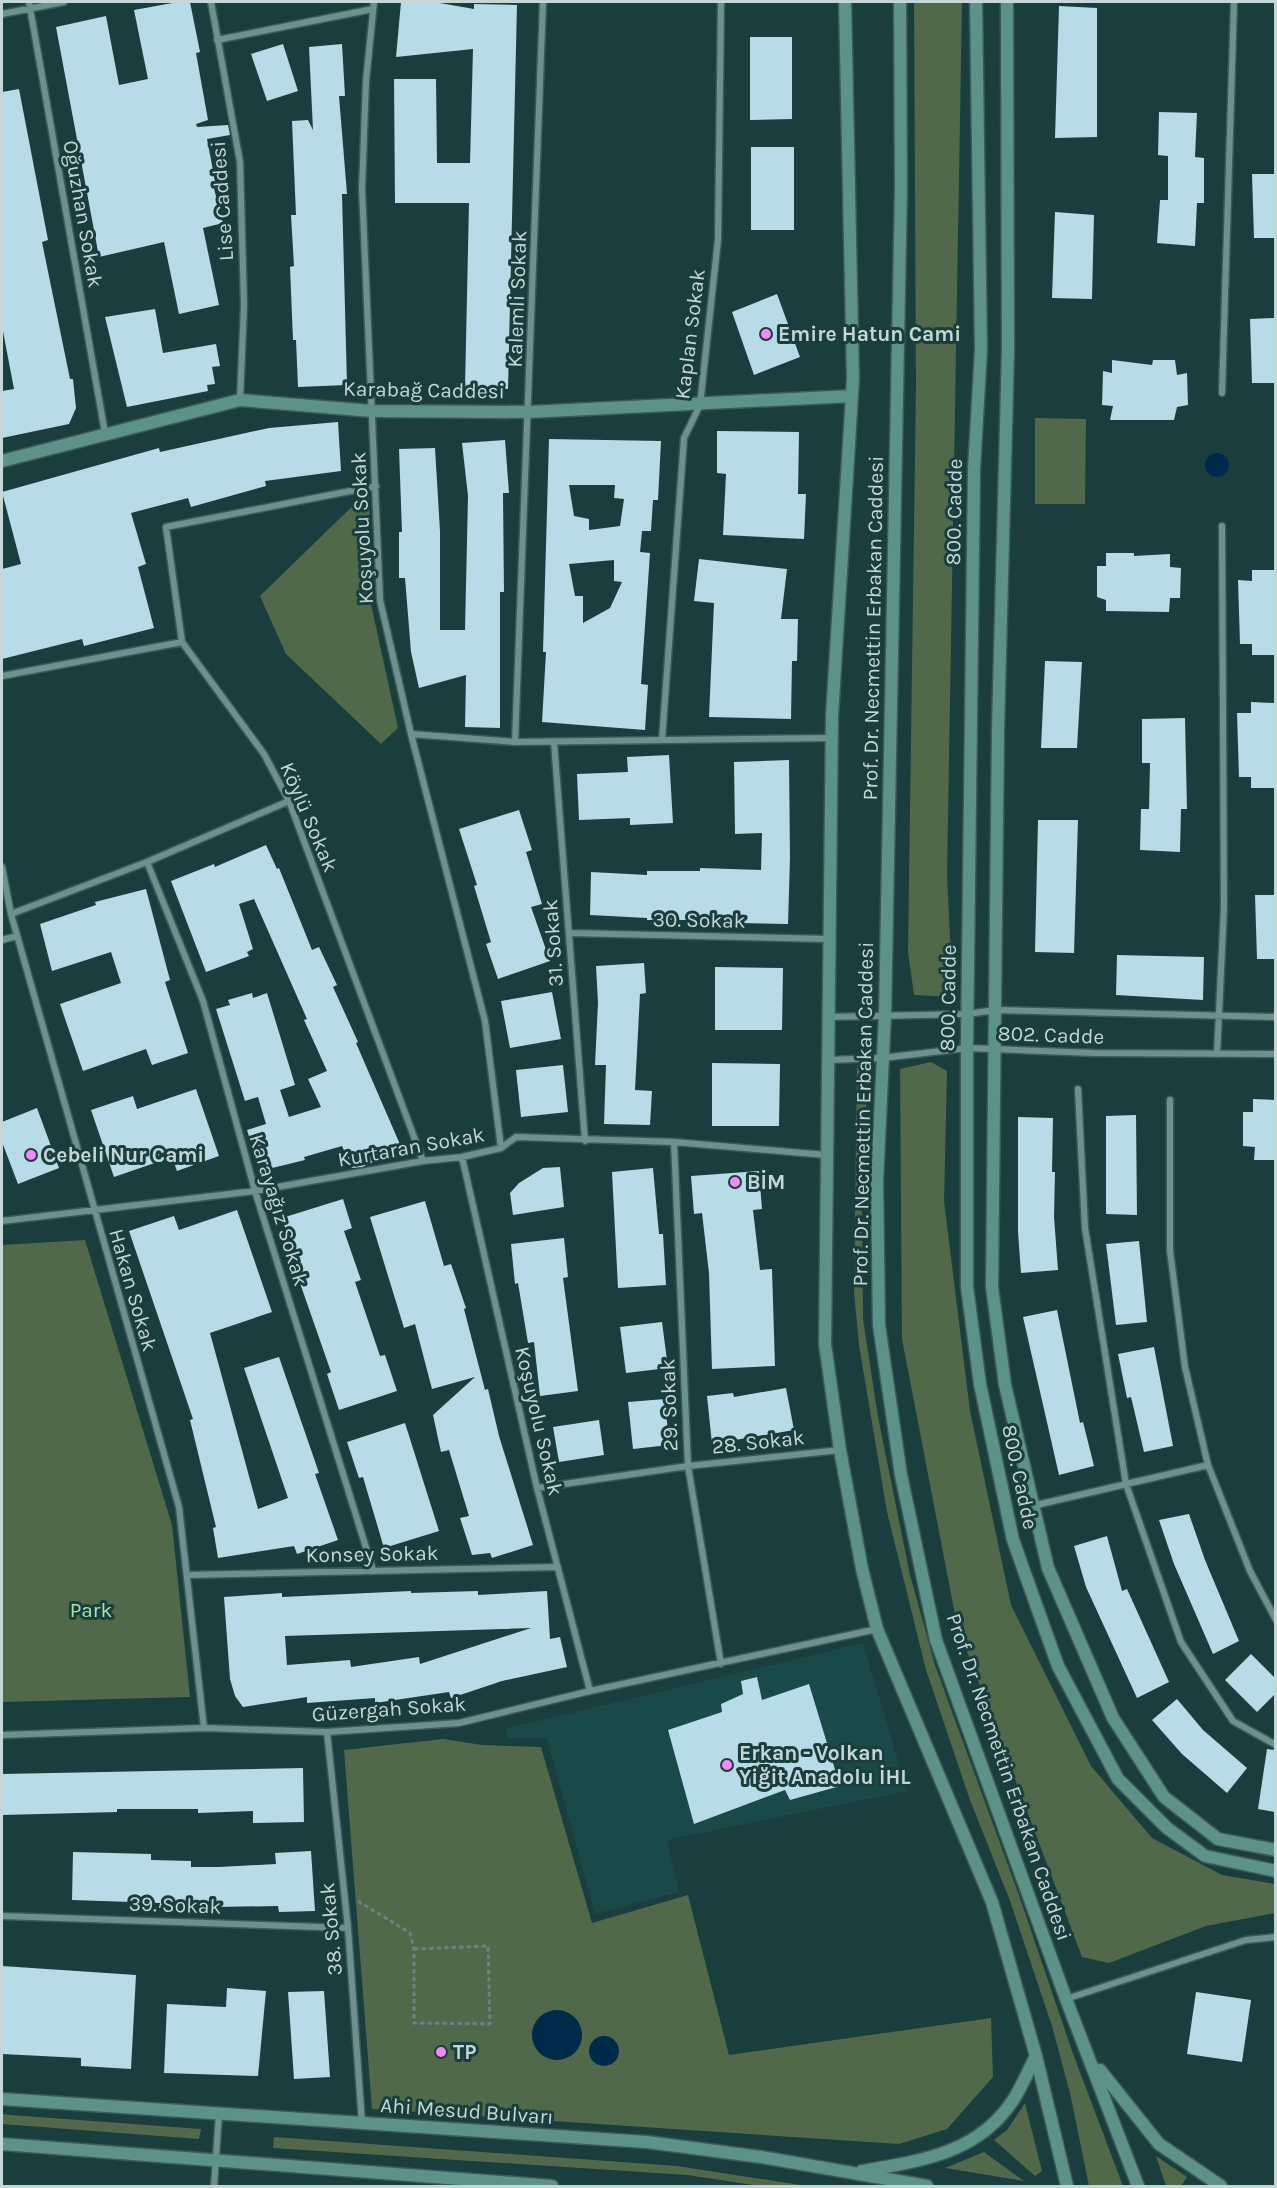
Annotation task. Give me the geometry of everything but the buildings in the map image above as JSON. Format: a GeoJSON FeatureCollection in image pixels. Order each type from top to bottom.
{"type":"FeatureCollection","features":[{"type":"Feature","properties":{"kind":"main road","name":"Prof. Dr. Necmettin Erbakan Caddesi"},"geometry":{"type":"LineString","coordinates":[[845,2],[852,396],[831,738],[827,939],[825,1344],[840,1450],[862,1569],[877,1629],[992,1902],[1036,2056],[1067,2187]]}},
{"type":"Feature","properties":{"kind":"main road","name":"Prof. Dr. Necmettin Erbakan Caddesi"},"geometry":{"type":"LineString","coordinates":[[900,2],[901,200],[885,1015],[877,1181],[879,1325],[901,1475],[936,1640],[1066,1999],[1091,2059],[1138,2187]]}},
{"type":"Feature","properties":{"kind":"main road","name":"800. Cadde"},"geometry":{"type":"LineString","coordinates":[[976,2],[981,350],[974,469],[967,1014],[967,1287],[980,1384],[1013,1540],[1059,1666],[1118,1779],[1167,1828],[1205,1856],[1275,1871]]}},
{"type":"Feature","properties":{"kind":"main road","name":"800. Cadde"},"geometry":{"type":"LineString","coordinates":[[1007,2],[1008,351],[998,694],[992,1287],[1005,1385],[1048,1568],[1113,1718],[1164,1797],[1218,1839],[1275,1850]]}},
{"type":"Feature","properties":{"kind":"main road","name":"Karabağ Caddesi"},"geometry":{"type":"LineString","coordinates":[[2,461],[240,400],[372,411],[529,412],[852,396]]}},
{"type":"Feature","properties":{"kind":"main road"},"geometry":{"type":"LineString","coordinates":[[850,2173],[921,2162],[963,2146],[980,2136],[1016,2097],[1036,2056]]}},
{"type":"Feature","properties":{"kind":"main road"},"geometry":{"type":"LineString","coordinates":[[1091,2059],[1159,2144],[1221,2187]]}},
{"type":"Feature","properties":{"kind":"main road","name":"Ahi Mesud Bulvarı"},"geometry":{"type":"LineString","coordinates":[[2,2100],[647,2142],[761,2157],[927,2187]]}},
{"type":"Feature","properties":{"kind":"main road"},"geometry":{"type":"LineString","coordinates":[[2,2144],[217,2159],[552,2187]]}},
{"type":"Feature","properties":{"kind":"street"},"geometry":{"type":"LineString","coordinates":[[2,14],[29,5],[64,2]]}},
{"type":"Feature","properties":{"kind":"street","name":"Lise Caddesi"},"geometry":{"type":"LineString","coordinates":[[211,2],[240,162],[244,305],[240,400]]}},
{"type":"Feature","properties":{"kind":"street","name":"Kalemli Sokak"},"geometry":{"type":"LineString","coordinates":[[515,742],[543,2]]}},
{"type":"Feature","properties":{"kind":"street","name":"Kaplan Sokak"},"geometry":{"type":"LineString","coordinates":[[662,740],[684,438],[700,405],[718,240],[721,2]]}},
{"type":"Feature","properties":{"kind":"street"},"geometry":{"type":"LineString","coordinates":[[1222,393],[1227,290],[1234,2]]}},
{"type":"Feature","properties":{"kind":"street","name":"Oğuzhan Sokak"},"geometry":{"type":"LineString","coordinates":[[29,5],[105,433]]}},
{"type":"Feature","properties":{"kind":"street"},"geometry":{"type":"LineString","coordinates":[[217,40],[373,5]]}},
{"type":"Feature","properties":{"kind":"street","name":"Koşuyolu Sokak"},"geometry":{"type":"LineString","coordinates":[[373,5],[366,81],[362,189],[380,600],[411,734],[485,1021],[501,1148]]}},
{"type":"Feature","properties":{"kind":"street"},"geometry":{"type":"LineString","coordinates":[[2,676],[182,642],[166,527],[376,486]]}},
{"type":"Feature","properties":{"kind":"street"},"geometry":{"type":"LineString","coordinates":[[1217,1054],[1224,908],[1222,526]]}},
{"type":"Feature","properties":{"kind":"street","name":"Köylü Sokak"},"geometry":{"type":"LineString","coordinates":[[182,642],[264,754],[289,801],[423,1161]]}},
{"type":"Feature","properties":{"kind":"street"},"geometry":{"type":"LineString","coordinates":[[411,734],[515,742],[831,738]]}},
{"type":"Feature","properties":{"kind":"street","name":"31. Sokak"},"geometry":{"type":"LineString","coordinates":[[554,742],[585,1141]]}},
{"type":"Feature","properties":{"kind":"street"},"geometry":{"type":"LineString","coordinates":[[11,914],[147,862],[289,801]]}},
{"type":"Feature","properties":{"kind":"street","name":"Karayağız Sokak"},"geometry":{"type":"LineString","coordinates":[[147,862],[203,1001],[255,1191],[373,1570]]}},
{"type":"Feature","properties":{"kind":"street","name":"Hakan Sokak"},"geometry":{"type":"LineString","coordinates":[[2,867],[11,914],[93,1211],[179,1507],[204,1728]]}},
{"type":"Feature","properties":{"kind":"street","name":"30. Sokak"},"geometry":{"type":"LineString","coordinates":[[569,933],[827,939]]}},
{"type":"Feature","properties":{"kind":"street"},"geometry":{"type":"LineString","coordinates":[[2,940],[17,936]]}},
{"type":"Feature","properties":{"kind":"street","name":"802. Cadde"},"geometry":{"type":"LineString","coordinates":[[827,1017],[967,1014],[996,1010],[1275,1017]]}},
{"type":"Feature","properties":{"kind":"street","name":"802. Cadde"},"geometry":{"type":"LineString","coordinates":[[826,1060],[882,1058],[967,1048],[1275,1054]]}},
{"type":"Feature","properties":{"kind":"street"},"geometry":{"type":"LineString","coordinates":[[1078,1089],[1085,1228],[1126,1484],[1181,1642],[1233,1721],[1275,1745]]}},
{"type":"Feature","properties":{"kind":"street"},"geometry":{"type":"LineString","coordinates":[[1170,1100],[1169,1194],[1174,1293],[1185,1367],[1208,1465],[1250,1571],[1275,1620]]}},
{"type":"Feature","properties":{"kind":"street","name":"Kurtaran Sokak"},"geometry":{"type":"LineString","coordinates":[[2,1221],[255,1191],[423,1161],[462,1157],[501,1148],[516,1137],[585,1141],[674,1142],[826,1155]]}},
{"type":"Feature","properties":{"kind":"street","name":"29. Sokak"},"geometry":{"type":"LineString","coordinates":[[674,1142],[688,1466],[721,1664]]}},
{"type":"Feature","properties":{"kind":"street","name":"Koşuyolu Sokak"},"geometry":{"type":"LineString","coordinates":[[462,1157],[537,1488],[590,1691]]}},
{"type":"Feature","properties":{"kind":"street","name":"28. Sokak"},"geometry":{"type":"LineString","coordinates":[[537,1488],[688,1466],[840,1450]]}},
{"type":"Feature","properties":{"kind":"street"},"geometry":{"type":"LineString","coordinates":[[1032,1506],[1208,1465]]}},
{"type":"Feature","properties":{"kind":"street","name":"Konsey Sokak"},"geometry":{"type":"LineString","coordinates":[[187,1575],[558,1567]]}},
{"type":"Feature","properties":{"kind":"street","name":"Güzergah Sokak"},"geometry":{"type":"LineString","coordinates":[[2,1735],[204,1728],[327,1732],[459,1723],[590,1691],[877,1629]]}},
{"type":"Feature","properties":{"kind":"street","name":"38. Sokak"},"geometry":{"type":"LineString","coordinates":[[327,1732],[348,1928],[362,2123]]}},
{"type":"Feature","properties":{"kind":"street","name":"39. Sokak"},"geometry":{"type":"LineString","coordinates":[[2,1916],[348,1928]]}},
{"type":"Feature","properties":{"kind":"street"},"geometry":{"type":"LineString","coordinates":[[1066,1999],[1246,1940],[1275,1937]]}},
{"type":"Feature","properties":{"kind":"street"},"geometry":{"type":"LineString","coordinates":[[214,2187],[219,2114]]}},
{"type":"Feature","properties":{"kind":"path"},"geometry":{"type":"LineString","coordinates":[[344,1893],[410,1934],[414,1949],[414,2023],[490,2024],[488,1946],[414,1949]]}},
{"type":"Feature","properties":{"kind":"shaded area"},"geometry":{"type":"Polygon","coordinates":[[[1217,453],[1225,457],[1229,465],[1225,473],[1217,477],[1209,473],[1205,465],[1209,457],[1217,453]]]}},
{"type":"Feature","properties":{"kind":"shaded area","name":"Erkan - Volkan Yiğit Anadolu İHL"},"geometry":{"type":"Polygon","coordinates":[[[863,1643],[907,1791],[667,1840],[679,1892],[595,1914],[547,1738],[508,1738],[504,1729],[863,1643]]]}},
{"type":"Feature","properties":{"kind":"shaded area"},"geometry":{"type":"Polygon","coordinates":[[[552,2010],[562,2010],[575,2017],[582,2030],[582,2040],[575,2053],[562,2060],[552,2060],[543,2056],[536,2049],[532,2040],[532,2030],[536,2021],[543,2014],[552,2010]]]}},
{"type":"Feature","properties":{"kind":"shaded area"},"geometry":{"type":"Polygon","coordinates":[[[604,2036],[615,2040],[619,2051],[615,2062],[604,2066],[593,2062],[589,2051],[593,2040],[604,2036]]]}},
{"type":"Feature","properties":{"kind":"green space"},"geometry":{"type":"Polygon","coordinates":[[[914,2],[962,2],[947,876],[953,997],[914,995],[908,952],[916,384],[914,2]]]}},
{"type":"Feature","properties":{"kind":"green space"},"geometry":{"type":"Polygon","coordinates":[[[1035,418],[1086,419],[1085,504],[1035,504],[1035,418]]]}},
{"type":"Feature","properties":{"kind":"green space"},"geometry":{"type":"Polygon","coordinates":[[[369,490],[371,604],[398,728],[381,744],[286,654],[260,596],[369,490]]]}},
{"type":"Feature","properties":{"kind":"green space"},"geometry":{"type":"Polygon","coordinates":[[[931,1062],[947,1071],[944,1201],[970,1411],[1011,1605],[1091,1766],[1152,1838],[1222,1875],[1275,1884],[1275,1913],[1206,1926],[1109,1963],[1082,1957],[957,1625],[902,1339],[900,1069],[931,1062]]]}},
{"type":"Feature","properties":{"kind":"green space"},"geometry":{"type":"Polygon","coordinates":[[[857,1065],[868,1065],[862,1210],[863,1319],[878,1417],[910,1575],[935,1665],[1020,1898],[1072,2051],[1123,2186],[1089,2186],[1070,2093],[1052,2026],[1010,1901],[970,1800],[926,1670],[887,1512],[859,1345],[854,1292],[857,1065]]]}},
{"type":"Feature","properties":{"kind":"green space","name":"Park"},"geometry":{"type":"Polygon","coordinates":[[[85,1240],[172,1525],[190,1697],[2,1702],[2,1245],[85,1240]]]}},
{"type":"Feature","properties":{"kind":"green space"},"geometry":{"type":"Polygon","coordinates":[[[443,1739],[482,1745],[541,1747],[592,1923],[688,1895],[729,2055],[991,2018],[993,2077],[947,2129],[899,2144],[372,2109],[344,1750],[443,1739]]]}},
{"type":"Feature","properties":{"kind":"green space"},"geometry":{"type":"Polygon","coordinates":[[[1025,2103],[1042,2171],[1035,2176],[994,2140],[1007,2130],[1025,2103]]]}},
{"type":"Feature","properties":{"kind":"green space"},"geometry":{"type":"Polygon","coordinates":[[[2,2114],[201,2129],[199,2139],[2,2124],[2,2114]]]}},
{"type":"Feature","properties":{"kind":"green space"},"geometry":{"type":"Polygon","coordinates":[[[274,2137],[677,2166],[807,2186],[760,2186],[687,2175],[273,2148],[274,2137]]]}},
{"type":"Feature","properties":{"kind":"green space"},"geometry":{"type":"Polygon","coordinates":[[[984,2152],[1024,2181],[945,2168],[984,2152]]]}},
{"type":"Feature","properties":{"kind":"green space"},"geometry":{"type":"Polygon","coordinates":[[[1156,2156],[1187,2177],[1181,2186],[1166,2186],[1156,2156]]]}},
{"type":"Feature","properties":{"kind":"place","name":"Emire Hatun Cami"},"geometry":{"type":"Point","coordinates":[766,334]}},
{"type":"Feature","properties":{"kind":"place","name":"Cebeli Nur Cami"},"geometry":{"type":"Point","coordinates":[31,1155]}},
{"type":"Feature","properties":{"kind":"place","name":"BİM"},"geometry":{"type":"Point","coordinates":[735,1182]}},
{"type":"Feature","properties":{"kind":"place","name":"Erkan - Volkan Yiğit Anadolu İHL"},"geometry":{"type":"Point","coordinates":[727,1765]}},
{"type":"Feature","properties":{"kind":"place","name":"TP"},"geometry":{"type":"Point","coordinates":[441,2052]}}]}
